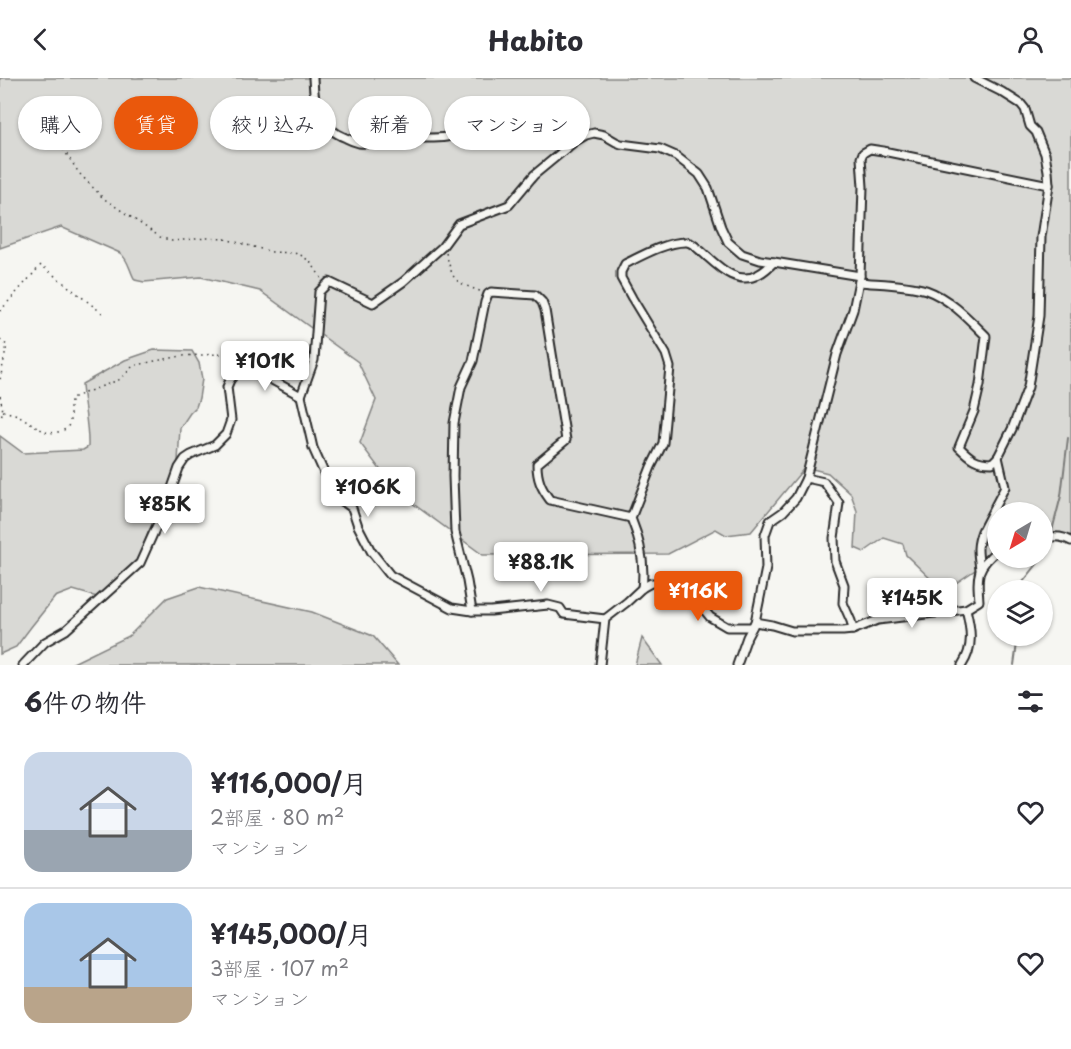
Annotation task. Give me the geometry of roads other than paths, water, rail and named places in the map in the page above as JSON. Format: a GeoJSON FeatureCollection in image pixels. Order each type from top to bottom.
{"type":"FeatureCollection","features":[{"type":"Feature","properties":{"kind":"street"},"geometry":{"type":"LineString","coordinates":[[314,78],[315,104],[318,115],[340,136],[359,143],[444,137]]}},
{"type":"Feature","properties":{"kind":"street"},"geometry":{"type":"LineString","coordinates":[[590,134],[604,135],[621,144],[660,149],[676,156],[699,174],[708,188],[728,242],[742,254],[859,279],[926,290],[942,298],[970,319],[986,336],[980,385],[974,411],[959,447],[980,463],[992,463],[998,457],[1012,429],[1028,387],[1040,316],[1041,237],[1049,185],[1045,154],[1036,132],[1030,126],[1025,109],[1002,92],[974,78]]}},
{"type":"Feature","properties":{"kind":"street"},"geometry":{"type":"LineString","coordinates":[[565,150],[534,175],[509,205],[459,224],[442,247],[403,282],[373,303],[329,282],[319,292],[314,360],[301,396],[313,448],[334,495],[352,508],[371,551],[390,575],[452,608],[472,611],[548,605],[560,608],[564,614],[605,619],[642,588],[651,583],[662,583],[694,597],[710,617],[727,627],[772,625],[792,631],[853,630],[878,620],[966,609],[979,601],[977,578],[980,569],[987,562]]}},
{"type":"Feature","properties":{"kind":"street"},"geometry":{"type":"LineString","coordinates":[[737,665],[754,625],[766,568],[765,536],[770,521],[783,512],[796,498],[806,478],[837,354],[854,310],[859,279],[863,187],[861,158],[863,153],[867,150],[883,151],[1049,185]]}},
{"type":"Feature","properties":{"kind":"street"},"geometry":{"type":"LineString","coordinates":[[642,588],[644,571],[636,529],[631,518],[663,443],[670,367],[666,354],[621,278],[621,272],[625,264],[652,251],[686,242],[692,244],[737,278],[748,278],[759,274],[774,262]]}},
{"type":"Feature","properties":{"kind":"street"},"geometry":{"type":"LineString","coordinates":[[472,611],[455,532],[454,423],[461,387],[473,361],[485,302],[491,292],[535,295],[545,310],[566,440],[537,464],[537,477],[544,492],[550,500],[631,518]]}},
{"type":"Feature","properties":{"kind":"street"},"geometry":{"type":"LineString","coordinates":[[23,665],[45,642],[73,625],[140,563],[166,505],[179,468],[185,459],[215,445],[226,434],[231,420],[227,387],[243,364],[301,396]]}},
{"type":"Feature","properties":{"kind":"street"},"geometry":{"type":"LineString","coordinates":[[980,569],[977,548],[979,538],[1005,486],[998,457]]}},
{"type":"Feature","properties":{"kind":"street"},"geometry":{"type":"LineString","coordinates":[[806,478],[824,482],[839,503],[834,538],[835,561],[844,585],[843,603],[853,630]]}},
{"type":"Feature","properties":{"kind":"street"},"geometry":{"type":"LineString","coordinates":[[1053,536],[1064,537],[1071,541]]}},
{"type":"Feature","properties":{"kind":"street"},"geometry":{"type":"LineString","coordinates":[[962,665],[971,646],[966,609]]}},
{"type":"Feature","properties":{"kind":"street"},"geometry":{"type":"LineString","coordinates":[[600,665],[605,619]]}},
{"type":"Feature","properties":{"kind":"waterway"},"geometry":{"type":"LineString","coordinates":[[1053,527],[1061,496],[1068,438]]}},
{"type":"Feature","properties":{"kind":"waterway"},"geometry":{"type":"LineString","coordinates":[[1025,580],[1034,568]]}},
{"type":"Feature","properties":{"kind":"waterway"},"geometry":{"type":"LineString","coordinates":[[1014,665],[1017,646]]}}]}
